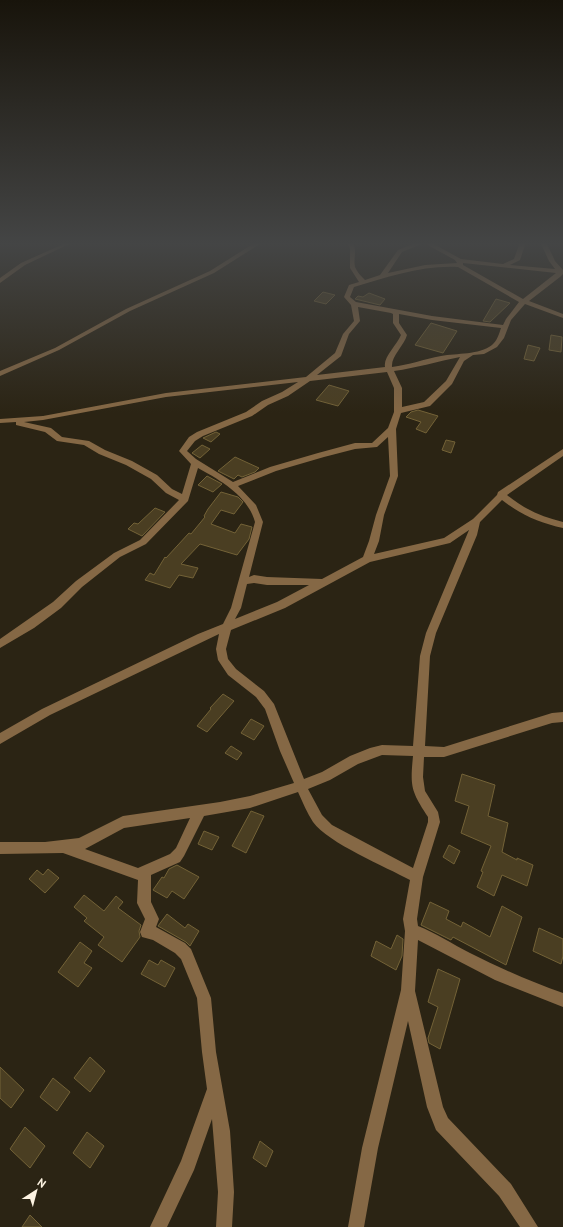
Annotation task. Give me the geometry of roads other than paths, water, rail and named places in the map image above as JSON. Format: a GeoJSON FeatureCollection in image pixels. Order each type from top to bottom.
{"type":"FeatureCollection","features":[{"type":"Feature","properties":{"kind":"street"},"geometry":{"type":"LineString","coordinates":[[0,374],[57,350],[128,310],[150,299]]}},
{"type":"Feature","properties":{"kind":"street"},"geometry":{"type":"LineString","coordinates":[[349,299],[354,304],[357,321],[346,334],[338,354],[309,378],[285,394],[265,403],[249,414],[195,437],[183,451],[195,464],[213,473],[231,486],[249,502],[258,516],[259,522],[236,608],[226,628],[221,649],[223,660],[232,672],[260,694],[270,707],[286,751],[310,806],[318,819],[328,829],[386,862],[417,877]]}},
{"type":"Feature","properties":{"kind":"street"},"geometry":{"type":"LineString","coordinates":[[520,299],[563,316]]}},
{"type":"Feature","properties":{"kind":"street"},"geometry":{"type":"LineString","coordinates":[[4,421],[42,418],[166,395],[408,367],[441,358],[461,357],[481,352],[495,346],[501,338],[511,315],[526,299]]}},
{"type":"Feature","properties":{"kind":"street"},"geometry":{"type":"LineString","coordinates":[[354,304],[405,313],[505,327]]}},
{"type":"Feature","properties":{"kind":"street"},"geometry":{"type":"LineString","coordinates":[[367,559],[374,541],[380,515],[394,476],[392,429],[398,412],[398,388],[389,369],[388,362],[400,347],[404,335],[396,323],[396,314],[392,310]]}},
{"type":"Feature","properties":{"kind":"street"},"geometry":{"type":"LineString","coordinates":[[397,318],[405,313]]}},
{"type":"Feature","properties":{"kind":"street"},"geometry":{"type":"LineString","coordinates":[[398,412],[406,408],[419,407],[427,404],[449,382],[461,357]]}},
{"type":"Feature","properties":{"kind":"street"},"geometry":{"type":"LineString","coordinates":[[4,421],[48,430],[60,439],[86,443],[102,452],[129,463],[154,477],[169,491],[185,499]]}},
{"type":"Feature","properties":{"kind":"street"},"geometry":{"type":"LineString","coordinates":[[231,486],[273,469],[321,455],[355,446],[374,445],[392,429]]}},
{"type":"Feature","properties":{"kind":"street"},"geometry":{"type":"LineString","coordinates":[[0,739],[46,712],[162,656],[226,628],[270,611],[367,559],[447,541],[476,521],[501,494],[563,452]]}},
{"type":"Feature","properties":{"kind":"street"},"geometry":{"type":"LineString","coordinates":[[0,644],[30,625],[57,605],[79,584],[117,555],[143,542],[185,499],[195,464]]}},
{"type":"Feature","properties":{"kind":"street"},"geometry":{"type":"LineString","coordinates":[[501,494],[526,513],[544,521],[563,525]]}},
{"type":"Feature","properties":{"kind":"street"},"geometry":{"type":"LineString","coordinates":[[356,1227],[370,1148],[408,990],[412,931],[410,919],[417,877],[434,822],[434,816],[419,793],[418,752],[424,662],[431,633],[472,535],[476,521]]}},
{"type":"Feature","properties":{"kind":"street"},"geometry":{"type":"LineString","coordinates":[[246,570],[254,579]]}},
{"type":"Feature","properties":{"kind":"street"},"geometry":{"type":"LineString","coordinates":[[242,582],[254,579],[281,582],[323,582]]}},
{"type":"Feature","properties":{"kind":"street"},"geometry":{"type":"LineString","coordinates":[[0,848],[20,849],[74,846],[88,842],[110,828],[123,822],[250,802],[301,786],[326,776],[354,760],[370,753],[382,750],[444,752],[557,717],[563,708]]}},
{"type":"Feature","properties":{"kind":"street"},"geometry":{"type":"LineString","coordinates":[[62,846],[138,874],[175,858],[180,852],[200,811]]}},
{"type":"Feature","properties":{"kind":"street"},"geometry":{"type":"LineString","coordinates":[[145,872],[144,903],[152,919],[147,932],[155,934],[180,948],[186,954],[204,998],[209,1052],[222,1131],[225,1164],[226,1192],[224,1227]]}},
{"type":"Feature","properties":{"kind":"street"},"geometry":{"type":"LineString","coordinates":[[412,931],[422,934],[526,986],[563,1000]]}},
{"type":"Feature","properties":{"kind":"street"},"geometry":{"type":"LineString","coordinates":[[408,990],[435,1107],[442,1124],[504,1190],[530,1227]]}},
{"type":"Feature","properties":{"kind":"street"},"geometry":{"type":"LineString","coordinates":[[158,1227],[188,1164],[215,1088]]}}]}
